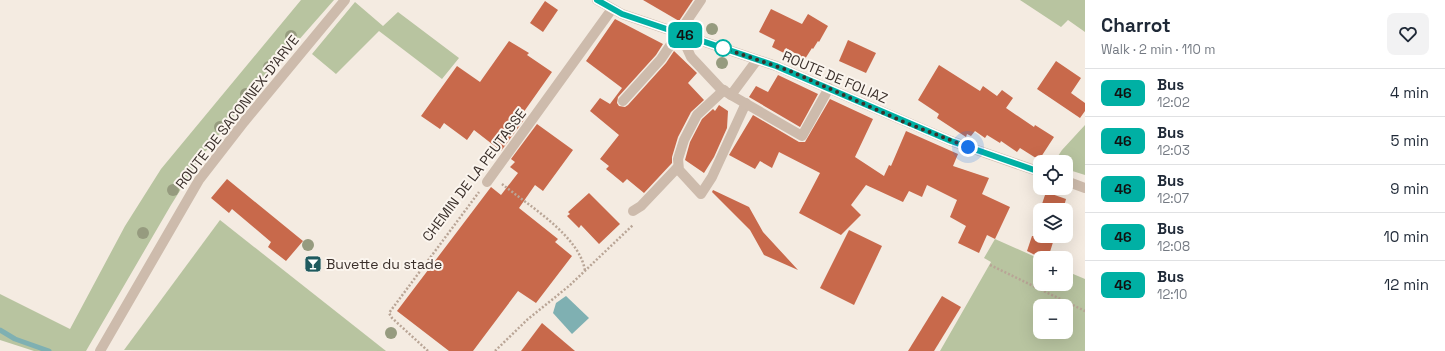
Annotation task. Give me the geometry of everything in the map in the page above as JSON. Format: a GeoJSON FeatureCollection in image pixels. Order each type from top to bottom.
{"type":"FeatureCollection","features":[{"type":"Feature","properties":{"kind":"street","name":"ROUTE DE SACONNEX-D'ARVE"},"geometry":{"type":"LineString","coordinates":[[100,351],[199,180],[244,122],[345,0]]}},
{"type":"Feature","properties":{"kind":"street","name":"ROUTE DE FOLIAZ"},"geometry":{"type":"LineString","coordinates":[[597,0],[612,9],[790,71],[951,141],[1033,170]]}},
{"type":"Feature","properties":{"kind":"street"},"geometry":{"type":"LineString","coordinates":[[623,101],[661,59],[701,0]]}},
{"type":"Feature","properties":{"kind":"street","name":"CHEMIN DE LA PEUTASSE"},"geometry":{"type":"LineString","coordinates":[[489,179],[612,9]]}},
{"type":"Feature","properties":{"kind":"street"},"geometry":{"type":"LineString","coordinates":[[680,33],[691,57],[728,92],[802,136],[829,88]]}},
{"type":"Feature","properties":{"kind":"street"},"geometry":{"type":"LineString","coordinates":[[633,211],[641,206],[678,167],[681,148],[697,115],[728,92],[757,60]]}},
{"type":"Feature","properties":{"kind":"street"},"geometry":{"type":"LineString","coordinates":[[678,167],[701,194],[715,172],[746,103]]}},
{"type":"Feature","properties":{"kind":"street"},"geometry":{"type":"LineString","coordinates":[[1073,184],[1085,188]]}},
{"type":"Feature","properties":{"kind":"path"},"geometry":{"type":"LineString","coordinates":[[489,179],[569,238],[583,260],[585,271]]}},
{"type":"Feature","properties":{"kind":"path","name":"CHEMIN DE LA PEUTASSE"},"geometry":{"type":"LineString","coordinates":[[428,351],[392,318],[389,313],[489,179]]}},
{"type":"Feature","properties":{"kind":"path"},"geometry":{"type":"LineString","coordinates":[[495,351],[528,319],[597,260]]}},
{"type":"Feature","properties":{"kind":"path"},"geometry":{"type":"LineString","coordinates":[[990,265],[1085,311]]}},
{"type":"Feature","properties":{"kind":"green space"},"geometry":{"type":"Polygon","coordinates":[[[301,0],[334,0],[267,76],[201,157],[171,205],[86,351],[34,351],[0,340],[0,294],[70,329],[125,226],[161,169],[301,0]]]}},
{"type":"Feature","properties":{"kind":"green space"},"geometry":{"type":"Polygon","coordinates":[[[1020,0],[1085,0],[1085,32],[1068,20],[1061,27],[1020,0]]]}},
{"type":"Feature","properties":{"kind":"green space"},"geometry":{"type":"Polygon","coordinates":[[[355,2],[383,26],[398,12],[459,58],[442,79],[379,31],[336,74],[312,54],[355,2]]]}},
{"type":"Feature","properties":{"kind":"green space"},"geometry":{"type":"Polygon","coordinates":[[[1085,125],[1085,175],[1073,171],[1073,155],[1059,155],[1085,125]]]}},
{"type":"Feature","properties":{"kind":"green space"},"geometry":{"type":"Polygon","coordinates":[[[220,220],[386,351],[124,350],[220,220]]]}},
{"type":"Feature","properties":{"kind":"green space"},"geometry":{"type":"Polygon","coordinates":[[[995,239],[1033,256],[1033,291],[1073,291],[1073,274],[1085,279],[1085,351],[940,351],[991,262],[984,258],[995,239]]]}},
{"type":"Feature","properties":{"kind":"water"},"geometry":{"type":"Polygon","coordinates":[[[566,296],[589,318],[572,334],[553,313],[556,303],[566,296]]]}},
{"type":"Feature","properties":{"kind":"building"},"geometry":{"type":"Polygon","coordinates":[[[643,0],[693,0],[679,21],[643,0]]]}},
{"type":"Feature","properties":{"kind":"building"},"geometry":{"type":"Polygon","coordinates":[[[545,1],[558,10],[543,32],[530,23],[545,1]]]}},
{"type":"Feature","properties":{"kind":"building"},"geometry":{"type":"Polygon","coordinates":[[[771,9],[802,24],[808,14],[828,26],[819,42],[818,41],[813,49],[812,48],[805,59],[786,48],[784,53],[772,47],[775,40],[759,32],[771,9]]]}},
{"type":"Feature","properties":{"kind":"building"},"geometry":{"type":"Polygon","coordinates":[[[615,19],[663,44],[656,55],[618,97],[617,103],[619,106],[625,107],[628,105],[666,63],[674,51],[697,73],[688,83],[704,100],[691,112],[678,137],[672,157],[672,163],[644,193],[627,179],[623,183],[606,169],[609,166],[600,159],[619,135],[590,111],[600,98],[610,104],[622,88],[586,61],[615,19]]]}},
{"type":"Feature","properties":{"kind":"building"},"geometry":{"type":"Polygon","coordinates":[[[848,40],[876,53],[866,73],[839,61],[848,40]]]}},
{"type":"Feature","properties":{"kind":"building"},"geometry":{"type":"Polygon","coordinates":[[[509,41],[529,53],[527,55],[552,72],[523,113],[527,116],[501,151],[474,130],[467,140],[444,123],[440,129],[421,116],[457,66],[480,82],[509,41]]]}},
{"type":"Feature","properties":{"kind":"building"},"geometry":{"type":"Polygon","coordinates":[[[1056,61],[1081,78],[1071,93],[1085,103],[1085,111],[1080,118],[1037,89],[1056,61]]]}},
{"type":"Feature","properties":{"kind":"building"},"geometry":{"type":"Polygon","coordinates":[[[939,65],[980,91],[983,86],[997,96],[1002,90],[1013,98],[1006,108],[1034,127],[1035,125],[1054,137],[1042,155],[1033,155],[1033,156],[1020,148],[1017,152],[1001,141],[1000,143],[987,135],[985,138],[975,131],[971,136],[967,134],[966,137],[937,118],[939,114],[918,100],[939,65]]]}},
{"type":"Feature","properties":{"kind":"building"},"geometry":{"type":"Polygon","coordinates":[[[778,75],[818,94],[800,127],[749,97],[756,86],[768,92],[778,75]]]}},
{"type":"Feature","properties":{"kind":"building"},"geometry":{"type":"Polygon","coordinates":[[[830,99],[873,119],[855,157],[884,176],[889,165],[891,166],[906,131],[958,154],[953,166],[989,178],[982,194],[1010,207],[995,239],[987,235],[979,253],[958,243],[966,226],[950,217],[957,200],[927,185],[922,197],[909,191],[903,202],[866,185],[851,205],[861,215],[841,235],[799,213],[820,173],[779,152],[772,168],[760,161],[755,169],[729,155],[753,115],[799,142],[805,142],[830,99]]]}},
{"type":"Feature","properties":{"kind":"building"},"geometry":{"type":"Polygon","coordinates":[[[719,105],[728,111],[727,128],[714,157],[704,173],[685,160],[690,142],[702,119],[713,109],[715,111],[719,105]]]}},
{"type":"Feature","properties":{"kind":"building"},"geometry":{"type":"Polygon","coordinates":[[[537,124],[573,150],[543,191],[535,185],[519,208],[558,239],[555,242],[572,256],[536,303],[518,291],[473,351],[449,351],[397,311],[491,187],[501,195],[518,173],[510,167],[515,162],[511,159],[537,124]]]}},
{"type":"Feature","properties":{"kind":"building"},"geometry":{"type":"Polygon","coordinates":[[[227,179],[303,241],[286,261],[268,247],[271,242],[232,209],[229,213],[211,198],[227,179]]]}},
{"type":"Feature","properties":{"kind":"building"},"geometry":{"type":"Polygon","coordinates":[[[713,190],[749,207],[763,232],[798,270],[764,255],[750,230],[712,192],[713,190]]]}},
{"type":"Feature","properties":{"kind":"building"},"geometry":{"type":"Polygon","coordinates":[[[589,193],[620,224],[599,244],[581,225],[579,228],[567,216],[570,214],[568,212],[589,193]]]}},
{"type":"Feature","properties":{"kind":"building"},"geometry":{"type":"Polygon","coordinates":[[[1045,195],[1055,195],[1066,199],[1065,203],[1042,203],[1045,195]]]}},
{"type":"Feature","properties":{"kind":"building"},"geometry":{"type":"Polygon","coordinates":[[[849,230],[882,246],[854,305],[820,288],[849,230]]]}},
{"type":"Feature","properties":{"kind":"building"},"geometry":{"type":"Polygon","coordinates":[[[1032,236],[1033,243],[1053,243],[1050,251],[1033,251],[1033,254],[1027,251],[1032,236]]]}},
{"type":"Feature","properties":{"kind":"building"},"geometry":{"type":"Polygon","coordinates":[[[942,296],[961,307],[934,351],[908,351],[942,296]]]}},
{"type":"Feature","properties":{"kind":"building"},"geometry":{"type":"Polygon","coordinates":[[[542,323],[575,351],[521,351],[542,323]]]}},
{"type":"Feature","properties":{"kind":"waterway"},"geometry":{"type":"LineString","coordinates":[[0,330],[15,339],[49,351]]}},
{"type":"Feature","properties":{"kind":"bus line","name":"46"},"geometry":{"type":"LineString","coordinates":[[597,0],[622,14],[651,22],[776,66],[951,141],[1033,170]]}},
{"type":"Feature","properties":{"kind":"place","name":"Buvette du stade"},"geometry":{"type":"Point","coordinates":[313,264]}},
{"type":"Feature","properties":{"kind":"route"},"geometry":{"type":"LineString","coordinates":[[723,48],[790,71],[904,122],[968,147]]}}]}
